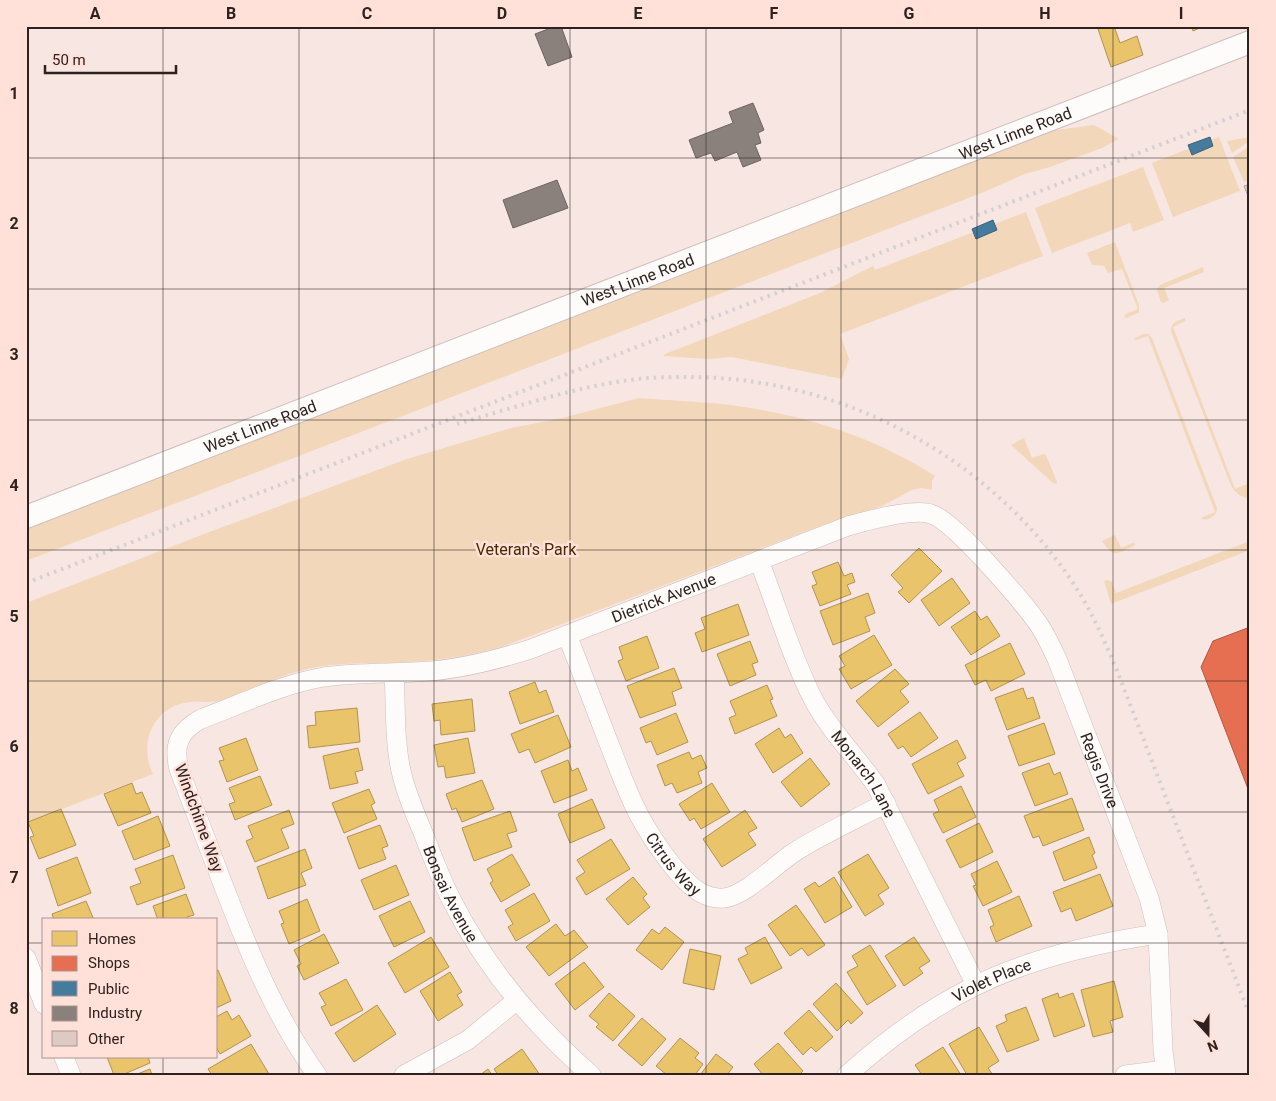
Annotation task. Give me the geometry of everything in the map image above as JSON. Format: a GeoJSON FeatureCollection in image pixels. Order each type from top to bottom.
{"type":"FeatureCollection","features":[{"type":"Feature","properties":{"kind":"street","name":"West Linne Road"},"geometry":{"type":"LineString","coordinates":[[26,517],[1250,42]]}},
{"type":"Feature","properties":{"kind":"street","name":"Dietrick Avenue"},"geometry":{"type":"LineString","coordinates":[[394,673],[432,671],[499,659],[567,635],[860,522],[911,513],[921,512],[930,514]]}},
{"type":"Feature","properties":{"kind":"street","name":"Regis Drive"},"geometry":{"type":"LineString","coordinates":[[930,514],[939,517],[957,533],[1011,589],[1038,624],[1057,659],[1149,898],[1158,934],[1166,1072]]}},
{"type":"Feature","properties":{"kind":"street","name":"Monarch Lane"},"geometry":{"type":"LineString","coordinates":[[759,561],[813,699],[828,724],[876,785],[976,985]]}},
{"type":"Feature","properties":{"kind":"street","name":"Citrus Way"},"geometry":{"type":"LineString","coordinates":[[567,635],[614,758],[640,818],[675,867],[699,892],[713,898],[735,895],[794,852],[886,803]]}},
{"type":"Feature","properties":{"kind":"street","name":"Bonsai Avenue"},"geometry":{"type":"LineString","coordinates":[[394,673],[397,748],[401,772],[408,796],[436,868],[452,902],[474,938],[517,1000],[569,1056],[591,1075]]}},
{"type":"Feature","properties":{"kind":"street","name":"Windchime Way"},"geometry":{"type":"LineString","coordinates":[[317,1075],[280,1014],[249,950],[178,769],[176,759],[178,742],[192,724],[297,683],[350,674],[394,673]]}},
{"type":"Feature","properties":{"kind":"street","name":"Violet Place"},"geometry":{"type":"LineString","coordinates":[[847,1075],[917,1019],[976,985],[1038,961],[1069,952],[1128,938],[1158,934]]}},
{"type":"Feature","properties":{"kind":"street"},"geometry":{"type":"LineString","coordinates":[[26,958],[42,999]]}},
{"type":"Feature","properties":{"kind":"street"},"geometry":{"type":"LineString","coordinates":[[404,1075],[468,1040],[517,1000]]}},
{"type":"Feature","properties":{"kind":"street"},"geometry":{"type":"LineString","coordinates":[[64,1058],[71,1075]]}},
{"type":"Feature","properties":{"kind":"street"},"geometry":{"type":"LineString","coordinates":[[1125,1075],[1166,1072]]}},
{"type":"Feature","properties":{"kind":"green space"},"geometry":{"type":"Polygon","coordinates":[[[1094,125],[1119,139],[1102,148],[1025,174],[984,192],[26,561],[26,527],[1049,131],[1094,125]]]}},
{"type":"Feature","properties":{"kind":"green space"},"geometry":{"type":"Polygon","coordinates":[[[1219,137],[1240,191],[1173,217],[1152,163],[1219,137]]]}},
{"type":"Feature","properties":{"kind":"green space"},"geometry":{"type":"Polygon","coordinates":[[[1250,137],[1250,141],[1232,153],[1227,141],[1250,137]]]}},
{"type":"Feature","properties":{"kind":"green space"},"geometry":{"type":"Polygon","coordinates":[[[1250,146],[1250,180],[1244,182],[1233,157],[1250,146]]]}},
{"type":"Feature","properties":{"kind":"green space"},"geometry":{"type":"Polygon","coordinates":[[[1143,167],[1164,220],[1133,232],[1130,223],[1052,253],[1035,208],[1143,167]]]}},
{"type":"Feature","properties":{"kind":"green space"},"geometry":{"type":"Polygon","coordinates":[[[1026,212],[1043,256],[840,334],[849,359],[842,379],[732,357],[708,359],[663,356],[820,293],[873,266],[875,270],[1026,212]]]}},
{"type":"Feature","properties":{"kind":"green space"},"geometry":{"type":"Polygon","coordinates":[[[1115,242],[1139,305],[1139,312],[1127,318],[1124,317],[1126,314],[1138,309],[1122,269],[1108,273],[1104,266],[1092,265],[1087,253],[1115,242]]]}},
{"type":"Feature","properties":{"kind":"green space"},"geometry":{"type":"Polygon","coordinates":[[[1203,267],[1204,272],[1164,288],[1169,300],[1164,303],[1161,302],[1157,290],[1160,285],[1203,267]]]}},
{"type":"Feature","properties":{"kind":"green space"},"geometry":{"type":"Polygon","coordinates":[[[1185,318],[1185,321],[1173,327],[1235,489],[1247,484],[1249,485],[1249,499],[1237,493],[1230,483],[1171,331],[1173,324],[1185,318]]]}},
{"type":"Feature","properties":{"kind":"green space"},"geometry":{"type":"Polygon","coordinates":[[[1143,334],[1148,334],[1152,338],[1217,508],[1216,513],[1210,519],[1201,519],[1215,512],[1148,336],[1134,339],[1143,334]]]}},
{"type":"Feature","properties":{"kind":"green space","name":"Veteran's Park"},"geometry":{"type":"Polygon","coordinates":[[[639,398],[740,406],[770,411],[828,426],[883,447],[935,476],[932,481],[932,490],[921,488],[912,490],[882,506],[825,524],[504,646],[434,660],[345,664],[310,668],[222,700],[189,702],[173,707],[163,713],[156,721],[148,741],[147,752],[153,774],[26,823],[26,603],[204,534],[407,459],[511,428],[562,418],[639,398]]]}},
{"type":"Feature","properties":{"kind":"green space"},"geometry":{"type":"Polygon","coordinates":[[[1024,438],[1032,458],[1046,455],[1057,482],[1056,484],[1011,445],[1024,438]]]}},
{"type":"Feature","properties":{"kind":"green space"},"geometry":{"type":"Polygon","coordinates":[[[1115,535],[1121,548],[1133,543],[1135,544],[1134,546],[1119,553],[1113,553],[1102,541],[1115,535]]]}},
{"type":"Feature","properties":{"kind":"green space"},"geometry":{"type":"Polygon","coordinates":[[[1250,541],[1250,550],[1111,604],[1104,581],[1112,582],[1116,593],[1250,541]]]}},
{"type":"Feature","properties":{"kind":"building: Homes"},"geometry":{"type":"Polygon","coordinates":[[[1097,26],[1114,26],[1120,43],[1137,36],[1143,55],[1111,67],[1097,26]]]}},
{"type":"Feature","properties":{"kind":"building: Homes"},"geometry":{"type":"Polygon","coordinates":[[[1191,26],[1204,26],[1193,31],[1191,26]]]}},
{"type":"Feature","properties":{"kind":"building: Homes"},"geometry":{"type":"Polygon","coordinates":[[[919,548],[942,571],[909,603],[898,592],[903,588],[891,575],[919,548]]]}},
{"type":"Feature","properties":{"kind":"building: Homes"},"geometry":{"type":"Polygon","coordinates":[[[838,562],[844,576],[852,573],[855,582],[847,585],[851,594],[820,606],[812,586],[817,584],[812,572],[838,562]]]}},
{"type":"Feature","properties":{"kind":"building: Homes"},"geometry":{"type":"Polygon","coordinates":[[[952,578],[970,603],[939,626],[921,600],[952,578]]]}},
{"type":"Feature","properties":{"kind":"building: Homes"},"geometry":{"type":"Polygon","coordinates":[[[868,593],[875,613],[865,617],[870,631],[833,645],[820,611],[868,593]]]}},
{"type":"Feature","properties":{"kind":"building: Homes"},"geometry":{"type":"Polygon","coordinates":[[[738,604],[749,635],[702,652],[695,633],[705,629],[701,618],[738,604]]]}},
{"type":"Feature","properties":{"kind":"building: Homes"},"geometry":{"type":"Polygon","coordinates":[[[975,611],[981,620],[987,616],[1000,636],[971,655],[951,627],[975,611]]]}},
{"type":"Feature","properties":{"kind":"building: Homes"},"geometry":{"type":"Polygon","coordinates":[[[874,635],[892,665],[851,689],[839,669],[845,666],[839,656],[874,635]]]}},
{"type":"Feature","properties":{"kind":"building: Homes"},"geometry":{"type":"Polygon","coordinates":[[[647,636],[659,668],[626,681],[618,661],[623,659],[619,647],[647,636]]]}},
{"type":"Feature","properties":{"kind":"building: Homes"},"geometry":{"type":"Polygon","coordinates":[[[750,641],[758,662],[752,664],[756,675],[730,686],[717,654],[750,641]]]}},
{"type":"Feature","properties":{"kind":"building: Homes"},"geometry":{"type":"Polygon","coordinates":[[[1010,643],[1025,674],[991,691],[986,680],[975,685],[965,665],[1010,643]]]}},
{"type":"Feature","properties":{"kind":"building: Homes"},"geometry":{"type":"Polygon","coordinates":[[[674,668],[682,688],[672,692],[676,705],[640,718],[627,686],[674,668]]]}},
{"type":"Feature","properties":{"kind":"building: Homes"},"geometry":{"type":"Polygon","coordinates":[[[895,669],[909,684],[900,691],[909,702],[878,727],[856,701],[895,669]]]}},
{"type":"Feature","properties":{"kind":"building: Homes"},"geometry":{"type":"Polygon","coordinates":[[[535,682],[539,693],[546,690],[554,712],[520,724],[509,692],[535,682]]]}},
{"type":"Feature","properties":{"kind":"building: Homes"},"geometry":{"type":"Polygon","coordinates":[[[767,685],[773,699],[770,700],[777,716],[735,734],[729,718],[736,715],[730,701],[767,685]]]}},
{"type":"Feature","properties":{"kind":"building: Homes"},"geometry":{"type":"Polygon","coordinates":[[[1023,688],[1027,699],[1033,697],[1040,718],[1007,730],[995,698],[1023,688]]]}},
{"type":"Feature","properties":{"kind":"building: Homes"},"geometry":{"type":"Polygon","coordinates":[[[472,699],[475,731],[441,735],[440,720],[434,721],[432,704],[472,699]]]}},
{"type":"Feature","properties":{"kind":"building: Homes"},"geometry":{"type":"Polygon","coordinates":[[[357,708],[360,742],[309,748],[307,726],[316,725],[315,712],[357,708]]]}},
{"type":"Feature","properties":{"kind":"building: Homes"},"geometry":{"type":"Polygon","coordinates":[[[920,712],[938,738],[911,757],[903,746],[898,749],[888,734],[920,712]]]}},
{"type":"Feature","properties":{"kind":"building: Homes"},"geometry":{"type":"Polygon","coordinates":[[[676,713],[688,742],[657,755],[651,741],[646,743],[640,728],[676,713]]]}},
{"type":"Feature","properties":{"kind":"building: Homes"},"geometry":{"type":"Polygon","coordinates":[[[558,715],[571,747],[535,763],[529,749],[519,753],[511,734],[558,715]]]}},
{"type":"Feature","properties":{"kind":"building: Homes"},"geometry":{"type":"Polygon","coordinates":[[[1044,723],[1055,754],[1019,766],[1008,736],[1044,723]]]}},
{"type":"Feature","properties":{"kind":"building: Homes"},"geometry":{"type":"Polygon","coordinates":[[[779,728],[785,738],[791,734],[803,753],[773,773],[755,744],[779,728]]]}},
{"type":"Feature","properties":{"kind":"building: Homes"},"geometry":{"type":"Polygon","coordinates":[[[246,738],[258,770],[227,782],[219,761],[224,760],[219,748],[246,738]]]}},
{"type":"Feature","properties":{"kind":"building: Homes"},"geometry":{"type":"Polygon","coordinates":[[[468,738],[475,773],[446,778],[444,766],[438,767],[434,745],[468,738]]]}},
{"type":"Feature","properties":{"kind":"building: Homes"},"geometry":{"type":"Polygon","coordinates":[[[957,740],[966,758],[957,763],[964,776],[928,794],[912,764],[957,740]]]}},
{"type":"Feature","properties":{"kind":"building: Homes"},"geometry":{"type":"Polygon","coordinates":[[[358,748],[363,770],[355,772],[358,783],[330,789],[323,756],[358,748]]]}},
{"type":"Feature","properties":{"kind":"building: Homes"},"geometry":{"type":"Polygon","coordinates":[[[689,752],[692,759],[701,755],[707,768],[698,772],[702,783],[677,793],[672,783],[665,786],[657,765],[689,752]]]}},
{"type":"Feature","properties":{"kind":"building: Homes"},"geometry":{"type":"Polygon","coordinates":[[[810,758],[830,784],[801,807],[781,782],[810,758]]]}},
{"type":"Feature","properties":{"kind":"building: Homes"},"geometry":{"type":"Polygon","coordinates":[[[568,760],[572,771],[578,768],[587,790],[554,803],[541,771],[568,760]]]}},
{"type":"Feature","properties":{"kind":"building: Homes"},"geometry":{"type":"Polygon","coordinates":[[[1049,763],[1054,775],[1060,772],[1068,794],[1035,806],[1022,773],[1049,763]]]}},
{"type":"Feature","properties":{"kind":"building: Homes"},"geometry":{"type":"Polygon","coordinates":[[[260,776],[272,805],[235,820],[229,804],[235,802],[229,788],[260,776]]]}},
{"type":"Feature","properties":{"kind":"building: Homes"},"geometry":{"type":"Polygon","coordinates":[[[482,780],[494,809],[462,822],[456,808],[452,810],[446,794],[482,780]]]}},
{"type":"Feature","properties":{"kind":"building: Homes"},"geometry":{"type":"Polygon","coordinates":[[[132,783],[136,794],[142,792],[151,813],[118,826],[104,794],[132,783]]]}},
{"type":"Feature","properties":{"kind":"building: Homes"},"geometry":{"type":"Polygon","coordinates":[[[712,783],[730,812],[701,829],[694,818],[690,821],[679,804],[712,783]]]}},
{"type":"Feature","properties":{"kind":"building: Homes"},"geometry":{"type":"Polygon","coordinates":[[[961,786],[976,817],[943,833],[933,814],[939,811],[934,800],[961,786]]]}},
{"type":"Feature","properties":{"kind":"building: Homes"},"geometry":{"type":"Polygon","coordinates":[[[369,789],[375,803],[371,805],[377,819],[344,833],[332,803],[369,789]]]}},
{"type":"Feature","properties":{"kind":"building: Homes"},"geometry":{"type":"Polygon","coordinates":[[[1072,798],[1084,830],[1043,846],[1039,836],[1033,838],[1024,816],[1072,798]]]}},
{"type":"Feature","properties":{"kind":"building: Homes"},"geometry":{"type":"Polygon","coordinates":[[[592,799],[605,828],[570,843],[558,814],[592,799]]]}},
{"type":"Feature","properties":{"kind":"building: Homes"},"geometry":{"type":"Polygon","coordinates":[[[61,809],[76,845],[39,859],[30,837],[34,836],[28,822],[61,809]]]}},
{"type":"Feature","properties":{"kind":"building: Homes"},"geometry":{"type":"Polygon","coordinates":[[[289,810],[294,824],[281,829],[289,848],[255,862],[246,841],[253,838],[248,826],[289,810]]]}},
{"type":"Feature","properties":{"kind":"building: Homes"},"geometry":{"type":"Polygon","coordinates":[[[745,810],[757,828],[748,833],[756,845],[722,867],[703,839],[745,810]]]}},
{"type":"Feature","properties":{"kind":"building: Homes"},"geometry":{"type":"Polygon","coordinates":[[[510,811],[517,831],[507,834],[512,847],[474,861],[462,828],[510,811]]]}},
{"type":"Feature","properties":{"kind":"building: Homes"},"geometry":{"type":"Polygon","coordinates":[[[158,816],[170,846],[134,860],[122,831],[158,816]]]}},
{"type":"Feature","properties":{"kind":"building: Homes"},"geometry":{"type":"Polygon","coordinates":[[[979,823],[993,852],[960,868],[946,840],[979,823]]]}},
{"type":"Feature","properties":{"kind":"building: Homes"},"geometry":{"type":"Polygon","coordinates":[[[380,825],[388,846],[382,848],[386,859],[359,869],[347,837],[380,825]]]}},
{"type":"Feature","properties":{"kind":"building: Homes"},"geometry":{"type":"Polygon","coordinates":[[[1089,837],[1095,853],[1092,855],[1097,868],[1064,881],[1053,852],[1089,837]]]}},
{"type":"Feature","properties":{"kind":"building: Homes"},"geometry":{"type":"Polygon","coordinates":[[[611,839],[630,869],[586,895],[576,878],[585,872],[577,860],[611,839]]]}},
{"type":"Feature","properties":{"kind":"building: Homes"},"geometry":{"type":"Polygon","coordinates":[[[305,849],[312,868],[301,873],[306,885],[268,899],[257,867],[305,849]]]}},
{"type":"Feature","properties":{"kind":"building: Homes"},"geometry":{"type":"Polygon","coordinates":[[[512,854],[530,885],[501,902],[490,883],[493,881],[487,869],[512,854]]]}},
{"type":"Feature","properties":{"kind":"building: Homes"},"geometry":{"type":"Polygon","coordinates":[[[868,854],[889,888],[878,895],[884,904],[865,916],[838,872],[868,854]]]}},
{"type":"Feature","properties":{"kind":"building: Homes"},"geometry":{"type":"Polygon","coordinates":[[[173,855],[185,888],[137,905],[130,887],[141,883],[135,869],[173,855]]]}},
{"type":"Feature","properties":{"kind":"building: Homes"},"geometry":{"type":"Polygon","coordinates":[[[77,857],[91,893],[58,906],[46,869],[77,857]]]}},
{"type":"Feature","properties":{"kind":"building: Homes"},"geometry":{"type":"Polygon","coordinates":[[[997,861],[1012,892],[983,906],[973,886],[976,885],[971,874],[997,861]]]}},
{"type":"Feature","properties":{"kind":"building: Homes"},"geometry":{"type":"Polygon","coordinates":[[[396,865],[409,895],[374,910],[361,880],[396,865]]]}},
{"type":"Feature","properties":{"kind":"building: Homes"},"geometry":{"type":"Polygon","coordinates":[[[1100,874],[1113,906],[1076,921],[1071,908],[1061,912],[1053,892],[1100,874]]]}},
{"type":"Feature","properties":{"kind":"building: Homes"},"geometry":{"type":"Polygon","coordinates":[[[633,877],[647,894],[643,898],[650,907],[628,925],[606,899],[633,877]]]}},
{"type":"Feature","properties":{"kind":"building: Homes"},"geometry":{"type":"Polygon","coordinates":[[[834,877],[852,907],[825,923],[804,889],[815,882],[819,887],[834,877]]]}},
{"type":"Feature","properties":{"kind":"building: Homes"},"geometry":{"type":"Polygon","coordinates":[[[534,893],[550,921],[516,941],[508,927],[513,924],[505,910],[534,893]]]}},
{"type":"Feature","properties":{"kind":"building: Homes"},"geometry":{"type":"Polygon","coordinates":[[[186,894],[194,915],[187,918],[157,918],[153,906],[186,894]]]}},
{"type":"Feature","properties":{"kind":"building: Homes"},"geometry":{"type":"Polygon","coordinates":[[[1019,896],[1032,926],[996,942],[990,927],[994,925],[988,910],[1019,896]]]}},
{"type":"Feature","properties":{"kind":"building: Homes"},"geometry":{"type":"Polygon","coordinates":[[[307,899],[320,931],[289,944],[281,924],[284,923],[279,911],[307,899]]]}},
{"type":"Feature","properties":{"kind":"building: Homes"},"geometry":{"type":"Polygon","coordinates":[[[86,901],[93,918],[53,918],[52,914],[86,901]]]}},
{"type":"Feature","properties":{"kind":"building: Homes"},"geometry":{"type":"Polygon","coordinates":[[[410,901],[425,932],[394,947],[379,916],[410,901]]]}},
{"type":"Feature","properties":{"kind":"building: Homes"},"geometry":{"type":"Polygon","coordinates":[[[796,905],[825,945],[808,956],[802,948],[790,956],[768,925],[796,905]]]}},
{"type":"Feature","properties":{"kind":"building: Homes"},"geometry":{"type":"Polygon","coordinates":[[[556,924],[565,936],[574,930],[588,947],[549,976],[526,947],[556,924]]]}},
{"type":"Feature","properties":{"kind":"building: Homes"},"geometry":{"type":"Polygon","coordinates":[[[665,927],[684,942],[662,970],[636,950],[652,929],[659,934],[665,927]]]}},
{"type":"Feature","properties":{"kind":"building: Homes"},"geometry":{"type":"Polygon","coordinates":[[[324,934],[339,963],[304,980],[297,966],[301,964],[294,950],[324,934]]]}},
{"type":"Feature","properties":{"kind":"building: Homes"},"geometry":{"type":"Polygon","coordinates":[[[431,937],[449,967],[405,993],[388,963],[431,937]]]}},
{"type":"Feature","properties":{"kind":"building: Homes"},"geometry":{"type":"Polygon","coordinates":[[[765,937],[782,968],[751,984],[738,959],[748,954],[745,948],[765,937]]]}},
{"type":"Feature","properties":{"kind":"building: Homes"},"geometry":{"type":"Polygon","coordinates":[[[914,937],[930,961],[919,968],[923,973],[904,986],[885,956],[914,937]]]}},
{"type":"Feature","properties":{"kind":"building: Homes"},"geometry":{"type":"Polygon","coordinates":[[[870,945],[896,986],[867,1005],[847,972],[858,966],[852,956],[870,945]]]}},
{"type":"Feature","properties":{"kind":"building: Homes"},"geometry":{"type":"Polygon","coordinates":[[[690,949],[721,956],[714,990],[683,983],[690,949]]]}},
{"type":"Feature","properties":{"kind":"building: Homes"},"geometry":{"type":"Polygon","coordinates":[[[584,962],[604,987],[575,1010],[555,984],[584,962]]]}},
{"type":"Feature","properties":{"kind":"building: Homes"},"geometry":{"type":"Polygon","coordinates":[[[218,970],[231,1001],[218,1007],[218,970]]]}},
{"type":"Feature","properties":{"kind":"building: Homes"},"geometry":{"type":"Polygon","coordinates":[[[450,972],[462,992],[457,995],[463,1005],[438,1021],[420,991],[450,972]]]}},
{"type":"Feature","properties":{"kind":"building: Homes"},"geometry":{"type":"Polygon","coordinates":[[[346,979],[363,1010],[331,1026],[321,1007],[326,1005],[319,993],[346,979]]]}},
{"type":"Feature","properties":{"kind":"building: Homes"},"geometry":{"type":"Polygon","coordinates":[[[1114,981],[1123,1017],[1110,1021],[1113,1032],[1093,1037],[1081,990],[1114,981]]]}},
{"type":"Feature","properties":{"kind":"building: Homes"},"geometry":{"type":"Polygon","coordinates":[[[836,983],[863,1013],[851,1024],[848,1020],[837,1031],[813,1004],[836,983]]]}},
{"type":"Feature","properties":{"kind":"building: Homes"},"geometry":{"type":"Polygon","coordinates":[[[609,993],[635,1016],[613,1041],[596,1027],[599,1024],[589,1016],[609,993]]]}},
{"type":"Feature","properties":{"kind":"building: Homes"},"geometry":{"type":"Polygon","coordinates":[[[1058,993],[1059,998],[1073,993],[1085,1026],[1054,1037],[1042,999],[1058,993]]]}},
{"type":"Feature","properties":{"kind":"building: Homes"},"geometry":{"type":"Polygon","coordinates":[[[377,1005],[396,1034],[354,1062],[335,1033],[377,1005]]]}},
{"type":"Feature","properties":{"kind":"building: Homes"},"geometry":{"type":"Polygon","coordinates":[[[1026,1007],[1039,1040],[1007,1052],[996,1026],[1007,1021],[1005,1015],[1026,1007]]]}},
{"type":"Feature","properties":{"kind":"building: Homes"},"geometry":{"type":"Polygon","coordinates":[[[809,1010],[833,1037],[816,1052],[811,1047],[803,1055],[784,1033],[809,1010]]]}},
{"type":"Feature","properties":{"kind":"building: Homes"},"geometry":{"type":"Polygon","coordinates":[[[227,1011],[232,1020],[239,1015],[251,1036],[220,1054],[218,1050],[218,1016],[227,1011]]]}},
{"type":"Feature","properties":{"kind":"building: Homes"},"geometry":{"type":"Polygon","coordinates":[[[642,1018],[666,1039],[642,1066],[618,1045],[642,1018]]]}},
{"type":"Feature","properties":{"kind":"building: Homes"},"geometry":{"type":"Polygon","coordinates":[[[979,1027],[999,1061],[988,1068],[993,1075],[967,1075],[949,1044],[979,1027]]]}},
{"type":"Feature","properties":{"kind":"building: Homes"},"geometry":{"type":"Polygon","coordinates":[[[680,1038],[699,1053],[695,1058],[703,1064],[695,1075],[667,1075],[656,1066],[680,1038]]]}},
{"type":"Feature","properties":{"kind":"building: Homes"},"geometry":{"type":"Polygon","coordinates":[[[778,1043],[803,1071],[799,1075],[763,1075],[754,1064],[778,1043]]]}},
{"type":"Feature","properties":{"kind":"building: Homes"},"geometry":{"type":"Polygon","coordinates":[[[251,1044],[269,1074],[212,1075],[208,1069],[251,1044]]]}},
{"type":"Feature","properties":{"kind":"building: Homes"},"geometry":{"type":"Polygon","coordinates":[[[943,1047],[961,1075],[922,1075],[915,1065],[943,1047]]]}},
{"type":"Feature","properties":{"kind":"building: Homes"},"geometry":{"type":"Polygon","coordinates":[[[522,1049],[540,1075],[498,1075],[494,1069],[522,1049]]]}},
{"type":"Feature","properties":{"kind":"building: Homes"},"geometry":{"type":"Polygon","coordinates":[[[716,1054],[733,1067],[727,1075],[700,1075],[716,1054]]]}},
{"type":"Feature","properties":{"kind":"building: Homes"},"geometry":{"type":"Polygon","coordinates":[[[107,1058],[148,1058],[150,1063],[122,1075],[114,1075],[107,1058]]]}},
{"type":"Feature","properties":{"kind":"building: Homes"},"geometry":{"type":"Polygon","coordinates":[[[150,1069],[152,1075],[135,1075],[150,1069]]]}},
{"type":"Feature","properties":{"kind":"building: Homes"},"geometry":{"type":"Polygon","coordinates":[[[488,1069],[492,1075],[480,1075],[488,1069]]]}},
{"type":"Feature","properties":{"kind":"building: Shops"},"geometry":{"type":"Polygon","coordinates":[[[1250,627],[1250,794],[1201,667],[1213,641],[1250,627]]]}},
{"type":"Feature","properties":{"kind":"building: Public"},"geometry":{"type":"Polygon","coordinates":[[[1210,137],[1213,146],[1192,155],[1188,145],[1210,137]]]}},
{"type":"Feature","properties":{"kind":"building: Public"},"geometry":{"type":"Polygon","coordinates":[[[993,220],[997,230],[976,239],[972,229],[993,220]]]}},
{"type":"Feature","properties":{"kind":"building: Industry"},"geometry":{"type":"Polygon","coordinates":[[[561,26],[572,57],[548,66],[535,34],[561,26]]]}},
{"type":"Feature","properties":{"kind":"building: Industry"},"geometry":{"type":"Polygon","coordinates":[[[753,103],[764,130],[758,133],[761,143],[755,145],[761,160],[743,167],[737,152],[715,161],[711,153],[696,158],[689,140],[733,123],[729,112],[753,103]]]}},
{"type":"Feature","properties":{"kind":"building: Industry"},"geometry":{"type":"Polygon","coordinates":[[[557,180],[568,208],[513,228],[503,200],[557,180]]]}},
{"type":"Feature","properties":{"kind":"building: Other"},"geometry":{"type":"Polygon","coordinates":[[[1250,184],[1250,195],[1248,196],[1244,186],[1250,184]]]}},
{"type":"Feature","properties":{"kind":"railway"},"geometry":{"type":"LineString","coordinates":[[26,583],[1250,110]]}},
{"type":"Feature","properties":{"kind":"railway"},"geometry":{"type":"LineString","coordinates":[[457,424],[586,388],[646,378],[696,377],[753,382],[808,393],[861,411],[911,435],[959,465],[1002,500],[1041,541],[1075,586],[1092,616],[1116,668],[1250,1016]]}}]}
